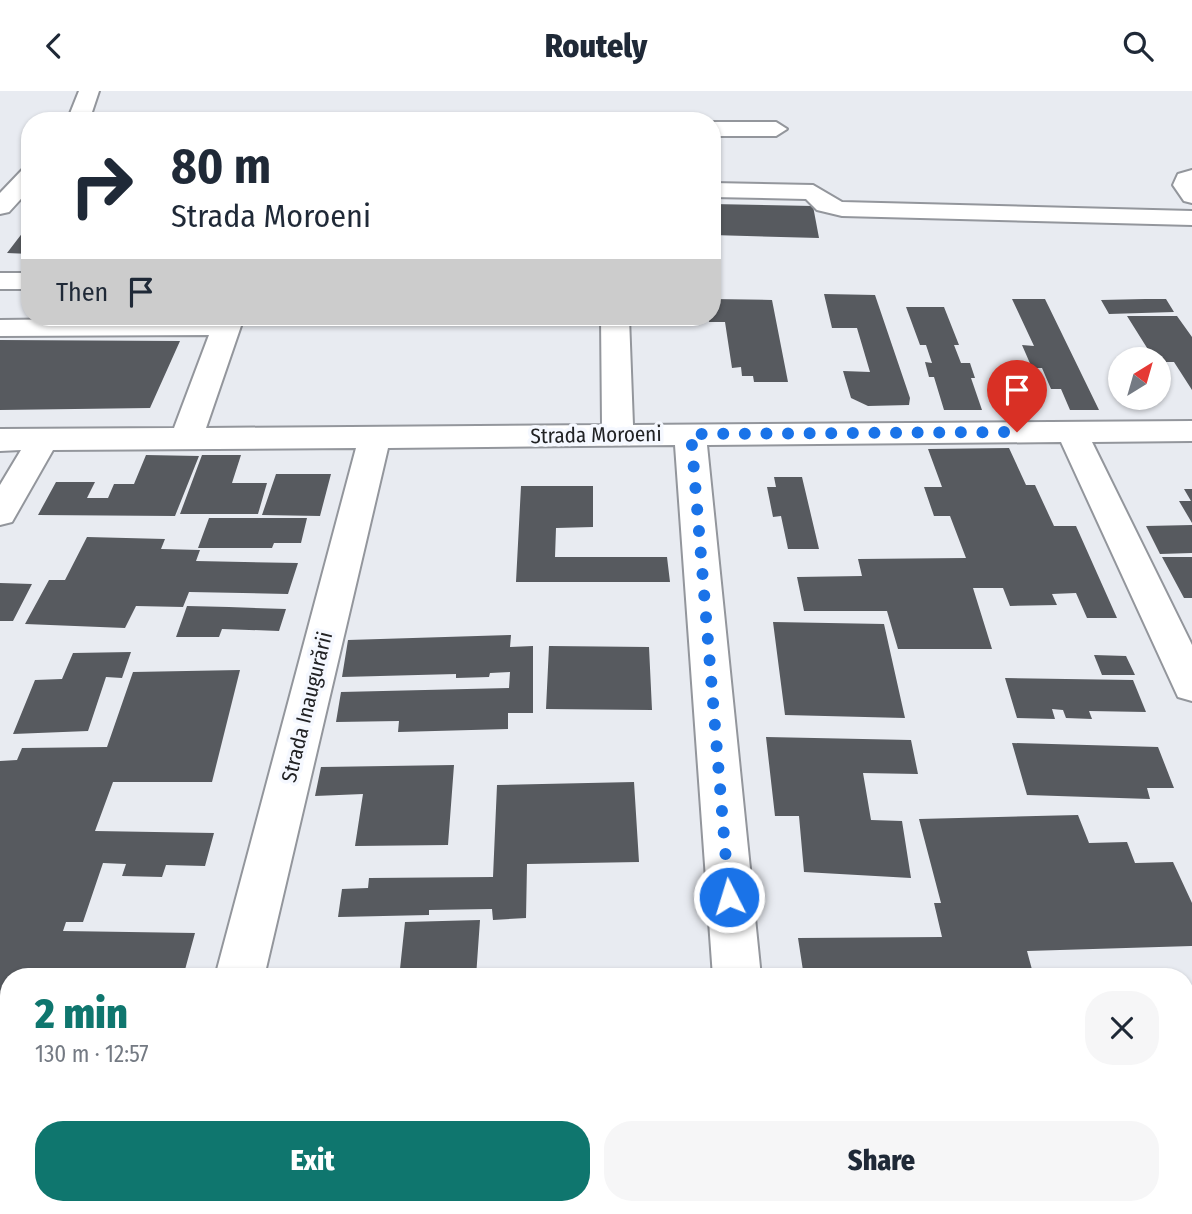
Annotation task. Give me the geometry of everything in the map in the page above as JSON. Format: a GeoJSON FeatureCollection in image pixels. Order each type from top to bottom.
{"type":"FeatureCollection","features":[{"type":"Feature","properties":{"kind":"street"},"geometry":{"type":"LineString","coordinates":[[81,112],[89,91]]}},
{"type":"Feature","properties":{"kind":"street"},"geometry":{"type":"LineString","coordinates":[[721,129],[776,129]]}},
{"type":"Feature","properties":{"kind":"street"},"geometry":{"type":"LineString","coordinates":[[1192,177],[1186,180],[1185,185],[1192,196]]}},
{"type":"Feature","properties":{"kind":"street"},"geometry":{"type":"LineString","coordinates":[[0,207],[21,184]]}},
{"type":"Feature","properties":{"kind":"street"},"geometry":{"type":"LineString","coordinates":[[721,190],[813,192],[826,205],[842,209],[1192,218]]}},
{"type":"Feature","properties":{"kind":"street"},"geometry":{"type":"LineString","coordinates":[[0,281],[21,281]]}},
{"type":"Feature","properties":{"kind":"street"},"geometry":{"type":"LineString","coordinates":[[0,328],[76,326]]}},
{"type":"Feature","properties":{"kind":"street"},"geometry":{"type":"LineString","coordinates":[[186,439],[227,326]]}},
{"type":"Feature","properties":{"kind":"street"},"geometry":{"type":"LineString","coordinates":[[615,326],[618,435]]}},
{"type":"Feature","properties":{"kind":"street"},"geometry":{"type":"LineString","coordinates":[[1071,431],[1192,685]]}},
{"type":"Feature","properties":{"kind":"street","name":"Strada Moroeni"},"geometry":{"type":"LineString","coordinates":[[0,440],[1192,431]]}},
{"type":"Feature","properties":{"kind":"street"},"geometry":{"type":"LineString","coordinates":[[691,434],[736,968]]}},
{"type":"Feature","properties":{"kind":"street","name":"Strada Inaugurării"},"geometry":{"type":"LineString","coordinates":[[241,968],[375,437]]}},
{"type":"Feature","properties":{"kind":"street"},"geometry":{"type":"LineString","coordinates":[[0,513],[43,440]]}},
{"type":"Feature","properties":{"kind":"building"},"geometry":{"type":"Polygon","coordinates":[[[721,204],[813,206],[819,238],[721,235],[721,204]]]}},
{"type":"Feature","properties":{"kind":"building"},"geometry":{"type":"Polygon","coordinates":[[[21,235],[21,254],[7,253],[21,235]]]}},
{"type":"Feature","properties":{"kind":"building"},"geometry":{"type":"Polygon","coordinates":[[[824,294],[875,295],[910,398],[909,405],[868,406],[851,398],[843,371],[870,372],[857,328],[832,328],[824,294]]]}},
{"type":"Feature","properties":{"kind":"building"},"geometry":{"type":"Polygon","coordinates":[[[721,299],[772,300],[788,382],[754,382],[753,376],[742,376],[741,367],[732,368],[725,322],[721,322],[721,299]]]}},
{"type":"Feature","properties":{"kind":"building"},"geometry":{"type":"Polygon","coordinates":[[[1012,299],[1045,299],[1099,410],[1070,410],[1061,389],[1051,389],[1042,368],[1032,368],[1022,345],[1034,346],[1012,299]]]}},
{"type":"Feature","properties":{"kind":"building"},"geometry":{"type":"Polygon","coordinates":[[[1166,299],[1174,312],[1109,314],[1101,300],[1166,299]]]}},
{"type":"Feature","properties":{"kind":"building"},"geometry":{"type":"Polygon","coordinates":[[[906,307],[944,307],[959,345],[954,345],[961,363],[970,363],[975,378],[971,378],[982,410],[944,410],[934,377],[929,377],[925,362],[932,363],[926,345],[920,345],[906,307]]]}},
{"type":"Feature","properties":{"kind":"building"},"geometry":{"type":"Polygon","coordinates":[[[1127,316],[1177,316],[1192,337],[1192,390],[1174,362],[1171,362],[1171,347],[1146,347],[1127,316]]]}},
{"type":"Feature","properties":{"kind":"building"},"geometry":{"type":"Polygon","coordinates":[[[0,340],[180,341],[150,408],[0,410],[0,340]]]}},
{"type":"Feature","properties":{"kind":"building"},"geometry":{"type":"Polygon","coordinates":[[[1009,448],[1026,485],[1035,485],[1054,526],[1076,526],[1117,618],[1087,618],[1076,593],[1052,594],[1057,605],[1010,606],[1003,588],[973,588],[992,649],[898,649],[887,611],[804,611],[797,577],[862,576],[858,559],[966,558],[950,516],[934,516],[924,487],[942,487],[928,449],[1009,448]]]}},
{"type":"Feature","properties":{"kind":"building"},"geometry":{"type":"Polygon","coordinates":[[[146,455],[199,456],[175,516],[38,515],[56,482],[95,482],[87,498],[108,498],[114,484],[134,484],[146,455]]]}},
{"type":"Feature","properties":{"kind":"building"},"geometry":{"type":"Polygon","coordinates":[[[202,455],[241,455],[232,483],[267,483],[258,514],[180,514],[202,455]]]}},
{"type":"Feature","properties":{"kind":"building"},"geometry":{"type":"Polygon","coordinates":[[[276,474],[331,474],[320,516],[262,515],[276,474]]]}},
{"type":"Feature","properties":{"kind":"building"},"geometry":{"type":"Polygon","coordinates":[[[774,477],[802,477],[819,549],[788,549],[781,516],[773,517],[767,487],[776,487],[774,477]]]}},
{"type":"Feature","properties":{"kind":"building"},"geometry":{"type":"Polygon","coordinates":[[[521,486],[593,486],[593,527],[556,528],[555,557],[667,557],[670,582],[516,582],[521,486]]]}},
{"type":"Feature","properties":{"kind":"building"},"geometry":{"type":"Polygon","coordinates":[[[1184,489],[1192,489],[1192,523],[1179,501],[1191,501],[1184,489]]]}},
{"type":"Feature","properties":{"kind":"building"},"geometry":{"type":"Polygon","coordinates":[[[209,518],[307,518],[301,543],[274,543],[272,548],[198,548],[209,518]]]}},
{"type":"Feature","properties":{"kind":"building"},"geometry":{"type":"Polygon","coordinates":[[[1192,525],[1192,553],[1160,554],[1146,526],[1192,525]]]}},
{"type":"Feature","properties":{"kind":"building"},"geometry":{"type":"Polygon","coordinates":[[[87,537],[165,539],[161,549],[200,550],[196,561],[298,563],[288,594],[189,592],[183,607],[136,606],[125,628],[25,624],[49,580],[65,580],[87,537]]]}},
{"type":"Feature","properties":{"kind":"building"},"geometry":{"type":"Polygon","coordinates":[[[1162,557],[1192,557],[1192,598],[1184,598],[1162,557]]]}},
{"type":"Feature","properties":{"kind":"building"},"geometry":{"type":"Polygon","coordinates":[[[0,583],[32,584],[13,621],[0,621],[0,583]]]}},
{"type":"Feature","properties":{"kind":"building"},"geometry":{"type":"Polygon","coordinates":[[[187,606],[286,609],[279,631],[222,629],[219,637],[176,637],[187,606]]]}},
{"type":"Feature","properties":{"kind":"building"},"geometry":{"type":"Polygon","coordinates":[[[773,622],[884,624],[905,718],[785,715],[773,622]]]}},
{"type":"Feature","properties":{"kind":"building"},"geometry":{"type":"Polygon","coordinates":[[[511,635],[510,647],[533,646],[533,713],[508,713],[508,729],[398,732],[399,721],[336,722],[341,692],[509,688],[510,672],[490,673],[489,677],[456,678],[456,674],[342,677],[348,640],[511,635]]]}},
{"type":"Feature","properties":{"kind":"building"},"geometry":{"type":"Polygon","coordinates":[[[549,646],[649,647],[652,710],[546,709],[549,646]]]}},
{"type":"Feature","properties":{"kind":"building"},"geometry":{"type":"Polygon","coordinates":[[[131,652],[122,678],[106,677],[88,731],[13,734],[35,680],[62,679],[73,653],[131,652]]]}},
{"type":"Feature","properties":{"kind":"building"},"geometry":{"type":"Polygon","coordinates":[[[1094,655],[1126,656],[1135,675],[1102,675],[1094,655]]]}},
{"type":"Feature","properties":{"kind":"building"},"geometry":{"type":"Polygon","coordinates":[[[240,670],[212,782],[113,782],[95,831],[214,833],[205,866],[166,865],[162,877],[122,876],[126,864],[103,863],[83,922],[66,922],[63,931],[195,933],[185,968],[0,968],[0,761],[17,760],[22,748],[107,747],[133,672],[240,670]]]}},
{"type":"Feature","properties":{"kind":"building"},"geometry":{"type":"Polygon","coordinates":[[[1005,678],[1133,680],[1146,712],[1089,711],[1092,719],[1066,718],[1063,710],[1052,709],[1055,719],[1017,718],[1005,678]]]}},
{"type":"Feature","properties":{"kind":"building"},"geometry":{"type":"Polygon","coordinates":[[[766,737],[911,740],[918,774],[863,773],[871,820],[902,821],[911,878],[804,872],[799,816],[775,816],[766,737]]]}},
{"type":"Feature","properties":{"kind":"building"},"geometry":{"type":"Polygon","coordinates":[[[1012,743],[1158,747],[1174,788],[1147,788],[1150,799],[1027,795],[1012,743]]]}},
{"type":"Feature","properties":{"kind":"building"},"geometry":{"type":"Polygon","coordinates":[[[454,765],[448,845],[355,846],[363,794],[315,796],[321,767],[454,765]]]}},
{"type":"Feature","properties":{"kind":"building"},"geometry":{"type":"Polygon","coordinates":[[[634,782],[639,862],[527,864],[526,918],[493,920],[492,909],[429,910],[429,915],[338,917],[342,889],[368,888],[369,878],[493,877],[497,785],[634,782]]]}},
{"type":"Feature","properties":{"kind":"building"},"geometry":{"type":"Polygon","coordinates":[[[1078,815],[1089,843],[1127,842],[1135,863],[1173,862],[1192,903],[1192,946],[1027,951],[1032,968],[803,968],[798,938],[942,937],[934,903],[941,903],[919,819],[1078,815]]]}},
{"type":"Feature","properties":{"kind":"building"},"geometry":{"type":"Polygon","coordinates":[[[480,920],[477,968],[400,968],[405,922],[480,920]]]}},
{"type":"Feature","properties":{"kind":"route"},"geometry":{"type":"LineString","coordinates":[[729,897],[691,434],[1017,432]]}}]}
